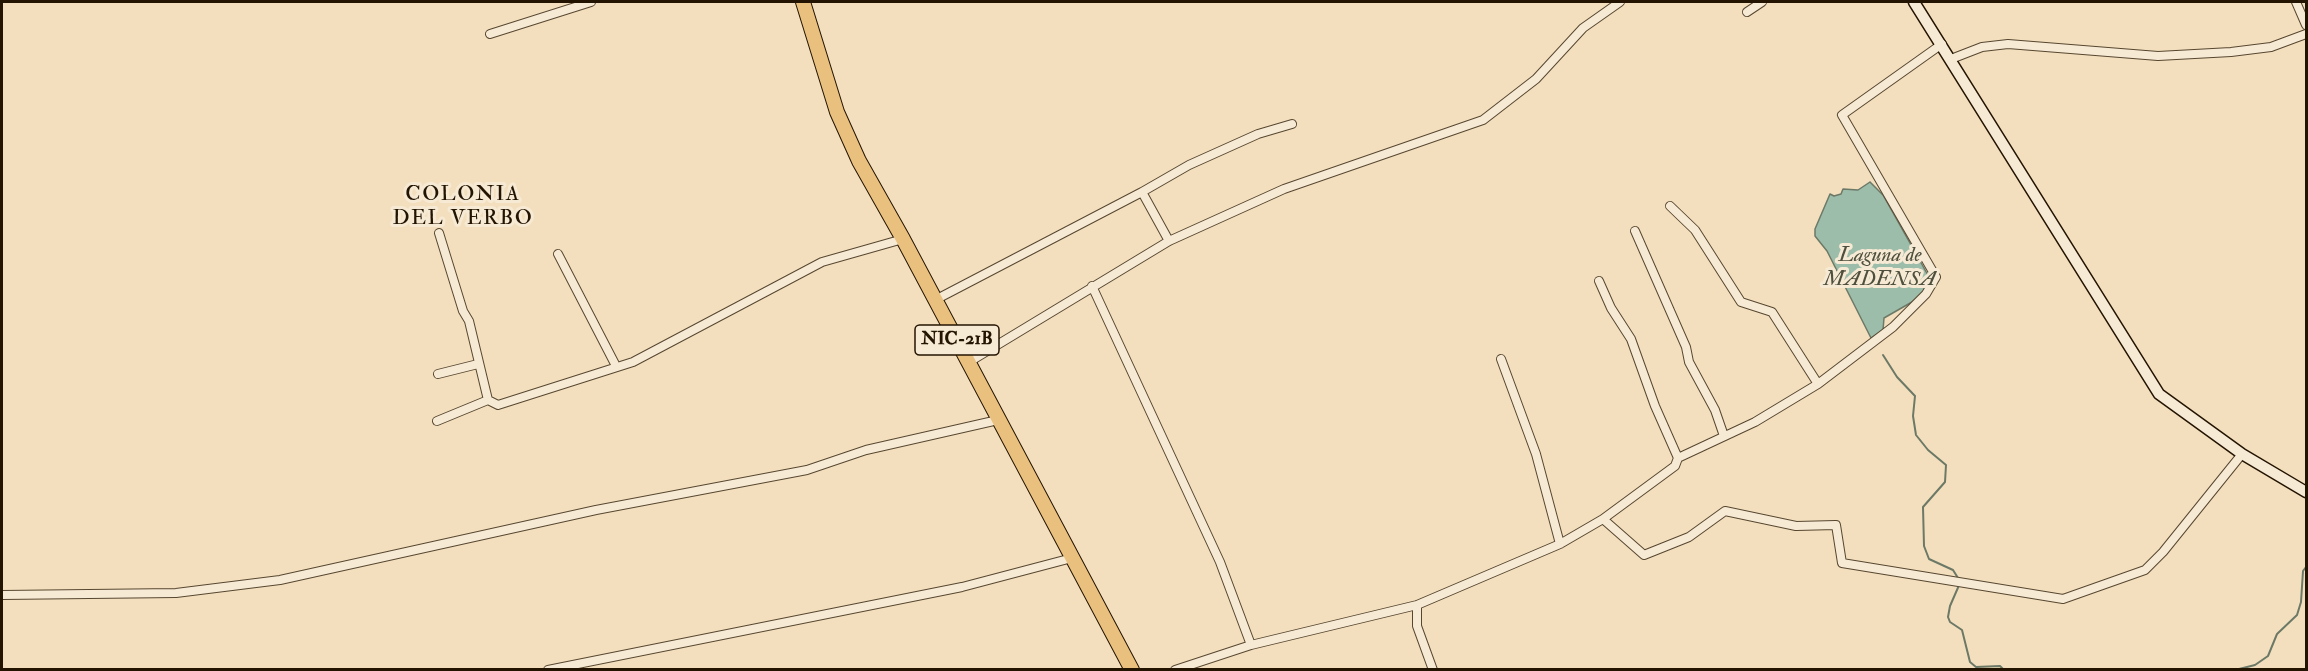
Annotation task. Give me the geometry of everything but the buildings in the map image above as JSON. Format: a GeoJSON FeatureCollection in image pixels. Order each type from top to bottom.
{"type":"FeatureCollection","features":[{"type":"Feature","properties":{"kind":"highway","name":"NIC-21B"},"geometry":{"type":"LineString","coordinates":[[803,2],[837,112],[859,161],[903,239],[1132,669]]}},
{"type":"Feature","properties":{"kind":"street"},"geometry":{"type":"LineString","coordinates":[[490,34],[591,2]]}},
{"type":"Feature","properties":{"kind":"street"},"geometry":{"type":"LineString","coordinates":[[969,363],[1169,241],[1284,189],[1484,120],[1536,79],[1583,28],[1620,2]]}},
{"type":"Feature","properties":{"kind":"street"},"geometry":{"type":"LineString","coordinates":[[1747,12],[1762,2]]}},
{"type":"Feature","properties":{"kind":"street"},"geometry":{"type":"LineString","coordinates":[[1914,2],[2159,394],[2242,454],[2307,492]]}},
{"type":"Feature","properties":{"kind":"street"},"geometry":{"type":"LineString","coordinates":[[2296,2],[2307,25]]}},
{"type":"Feature","properties":{"kind":"street"},"geometry":{"type":"LineString","coordinates":[[1951,59],[1982,47],[2008,44],[2158,56],[2230,52],[2271,46],[2307,34]]}},
{"type":"Feature","properties":{"kind":"street"},"geometry":{"type":"LineString","coordinates":[[1175,669],[1251,645],[1417,605],[1560,544],[1603,519],[1675,466],[1678,458],[1755,422],[1818,384],[1893,327],[1926,294],[1936,277],[1842,115],[1942,44]]}},
{"type":"Feature","properties":{"kind":"street"},"geometry":{"type":"LineString","coordinates":[[935,300],[1189,165],[1258,134],[1292,124]]}},
{"type":"Feature","properties":{"kind":"street"},"geometry":{"type":"LineString","coordinates":[[1142,192],[1169,241]]}},
{"type":"Feature","properties":{"kind":"street"},"geometry":{"type":"LineString","coordinates":[[1670,206],[1695,230],[1741,302],[1772,312],[1818,384]]}},
{"type":"Feature","properties":{"kind":"street"},"geometry":{"type":"LineString","coordinates":[[1635,231],[1686,347],[1689,362],[1715,410],[1724,436]]}},
{"type":"Feature","properties":{"kind":"street"},"geometry":{"type":"LineString","coordinates":[[439,233],[463,311],[469,321],[488,400],[498,405],[633,362],[822,262],[903,239]]}},
{"type":"Feature","properties":{"kind":"street"},"geometry":{"type":"LineString","coordinates":[[558,254],[616,366]]}},
{"type":"Feature","properties":{"kind":"street"},"geometry":{"type":"LineString","coordinates":[[1599,281],[1611,308],[1631,339],[1654,406],[1678,458]]}},
{"type":"Feature","properties":{"kind":"street"},"geometry":{"type":"LineString","coordinates":[[1092,286],[1220,562],[1251,645]]}},
{"type":"Feature","properties":{"kind":"street"},"geometry":{"type":"LineString","coordinates":[[1501,359],[1536,454],[1560,544]]}},
{"type":"Feature","properties":{"kind":"street"},"geometry":{"type":"LineString","coordinates":[[438,374],[478,364]]}},
{"type":"Feature","properties":{"kind":"street"},"geometry":{"type":"LineString","coordinates":[[437,421],[488,400]]}},
{"type":"Feature","properties":{"kind":"street"},"geometry":{"type":"LineString","coordinates":[[2,595],[179,592],[280,580],[596,510],[807,470],[866,450],[998,420]]}},
{"type":"Feature","properties":{"kind":"street"},"geometry":{"type":"LineString","coordinates":[[1603,519],[1644,555],[1689,537],[1725,511],[1796,526],[1836,525],[1842,563],[2063,599],[2145,570],[2163,552],[2242,454]]}},
{"type":"Feature","properties":{"kind":"street"},"geometry":{"type":"LineString","coordinates":[[548,669],[962,587],[1072,558]]}},
{"type":"Feature","properties":{"kind":"street"},"geometry":{"type":"LineString","coordinates":[[1417,605],[1417,626],[1433,669]]}},
{"type":"Feature","properties":{"kind":"water","name":"Laguna de MADENSA"},"geometry":{"type":"Polygon","coordinates":[[[1870,182],[1883,195],[1929,277],[1924,291],[1912,302],[1884,318],[1883,330],[1871,338],[1827,251],[1815,236],[1815,229],[1830,194],[1834,196],[1841,194],[1843,189],[1858,190],[1870,182]]]}},
{"type":"Feature","properties":{"kind":"waterway"},"geometry":{"type":"LineString","coordinates":[[1883,355],[1897,377],[1915,396],[1913,416],[1916,435],[1928,450],[1946,465],[1945,482],[1923,507],[1924,546],[1929,559],[1953,570],[1958,578]]}},
{"type":"Feature","properties":{"kind":"waterway"},"geometry":{"type":"LineString","coordinates":[[2235,670],[2255,665],[2268,656],[2277,634],[2297,615],[2301,602],[2303,571],[2306,567]]}},
{"type":"Feature","properties":{"kind":"waterway"},"geometry":{"type":"LineString","coordinates":[[1960,583],[1948,617],[1950,622],[1962,630],[1970,662],[1976,667],[2000,666],[2004,670]]}},
{"type":"Feature","properties":{"kind":"district","name":"COLONIA DEL VERBO"},"geometry":{"type":"Point","coordinates":[463,207]}}]}
